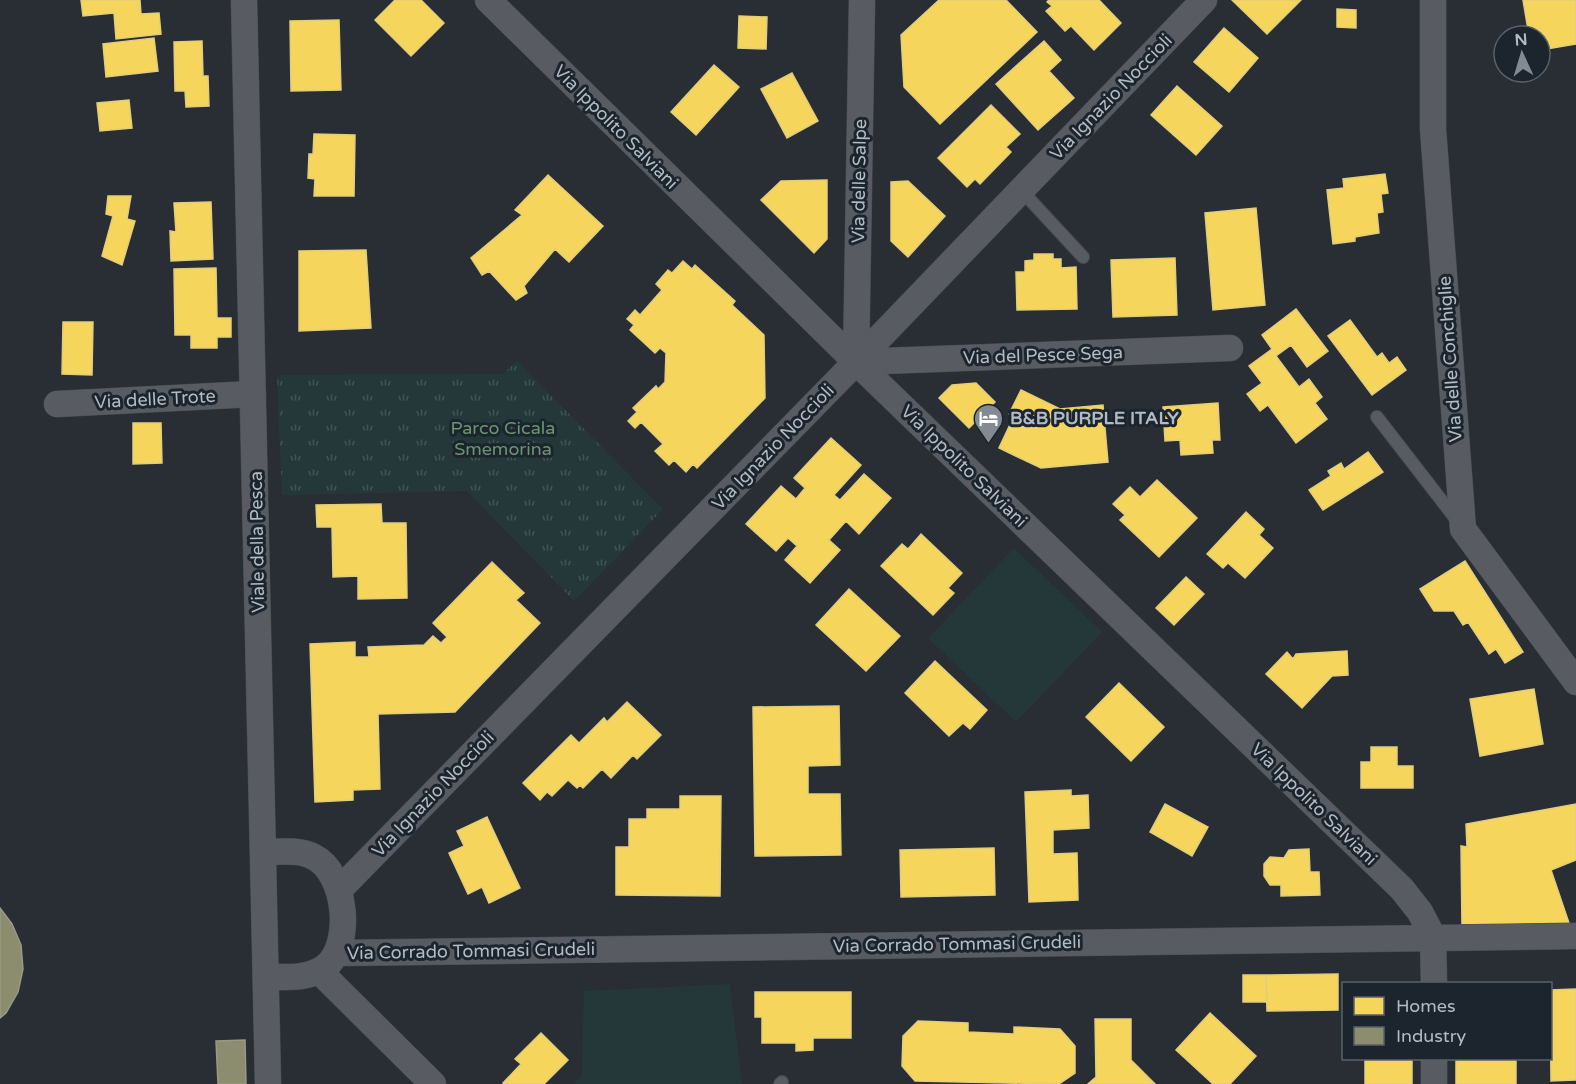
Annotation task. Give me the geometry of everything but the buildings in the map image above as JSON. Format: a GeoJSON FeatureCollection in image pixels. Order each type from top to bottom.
{"type":"FeatureCollection","features":[{"type":"Feature","properties":{"kind":"street","name":"Viale della Pesca"},"geometry":{"type":"LineString","coordinates":[[244,0],[268,1084]]}},
{"type":"Feature","properties":{"kind":"street","name":"Via Ippolito Salviani"},"geometry":{"type":"LineString","coordinates":[[488,0],[856,362],[1402,889],[1420,912],[1433,937]]}},
{"type":"Feature","properties":{"kind":"street","name":"Via delle Salpe"},"geometry":{"type":"LineString","coordinates":[[856,362],[862,0]]}},
{"type":"Feature","properties":{"kind":"street","name":"Via Ignazio Noccioli"},"geometry":{"type":"LineString","coordinates":[[339,890],[856,362],[1204,0]]}},
{"type":"Feature","properties":{"kind":"street","name":"Via delle Conchiglie"},"geometry":{"type":"LineString","coordinates":[[1432,0],[1433,129],[1463,529]]}},
{"type":"Feature","properties":{"kind":"street","name":"Via del Pesce Sega"},"geometry":{"type":"LineString","coordinates":[[856,362],[1230,348]]}},
{"type":"Feature","properties":{"kind":"street","name":"Via delle Trote"},"geometry":{"type":"LineString","coordinates":[[57,404],[253,394]]}},
{"type":"Feature","properties":{"kind":"street"},"geometry":{"type":"LineString","coordinates":[[1463,529],[1576,682]]}},
{"type":"Feature","properties":{"kind":"street"},"geometry":{"type":"LineString","coordinates":[[264,852],[296,852],[313,856],[330,871],[339,890],[342,927],[337,952],[319,971],[300,976],[267,977]]}},
{"type":"Feature","properties":{"kind":"street","name":"Via Corrado Tommasi Crudeli"},"geometry":{"type":"LineString","coordinates":[[337,952],[1576,936]]}},
{"type":"Feature","properties":{"kind":"street"},"geometry":{"type":"LineString","coordinates":[[1433,937],[1434,982]]}},
{"type":"Feature","properties":{"kind":"street"},"geometry":{"type":"LineString","coordinates":[[319,971],[433,1084]]}},
{"type":"Feature","properties":{"kind":"street"},"geometry":{"type":"LineString","coordinates":[[1434,1060],[1434,1084]]}},
{"type":"Feature","properties":{"kind":"lane"},"geometry":{"type":"LineString","coordinates":[[1022,190],[1083,256]]}},
{"type":"Feature","properties":{"kind":"lane"},"geometry":{"type":"LineString","coordinates":[[1377,417],[1463,529]]}},
{"type":"Feature","properties":{"kind":"green space","name":"Parco Cicala Smemorina"},"geometry":{"type":"Polygon","coordinates":[[[517,361],[663,509],[574,601],[467,491],[282,495],[277,375],[503,374],[517,361]]]}},
{"type":"Feature","properties":{"kind":"green space"},"geometry":{"type":"Polygon","coordinates":[[[1014,548],[1102,632],[1016,722],[928,638],[1014,548]]]}},
{"type":"Feature","properties":{"kind":"green space"},"geometry":{"type":"Polygon","coordinates":[[[730,984],[742,1084],[573,1084],[582,1075],[584,991],[730,984]]]}},
{"type":"Feature","properties":{"kind":"place","name":"B&B PURPLE ITALY"},"geometry":{"type":"Point","coordinates":[989,444]}}]}
